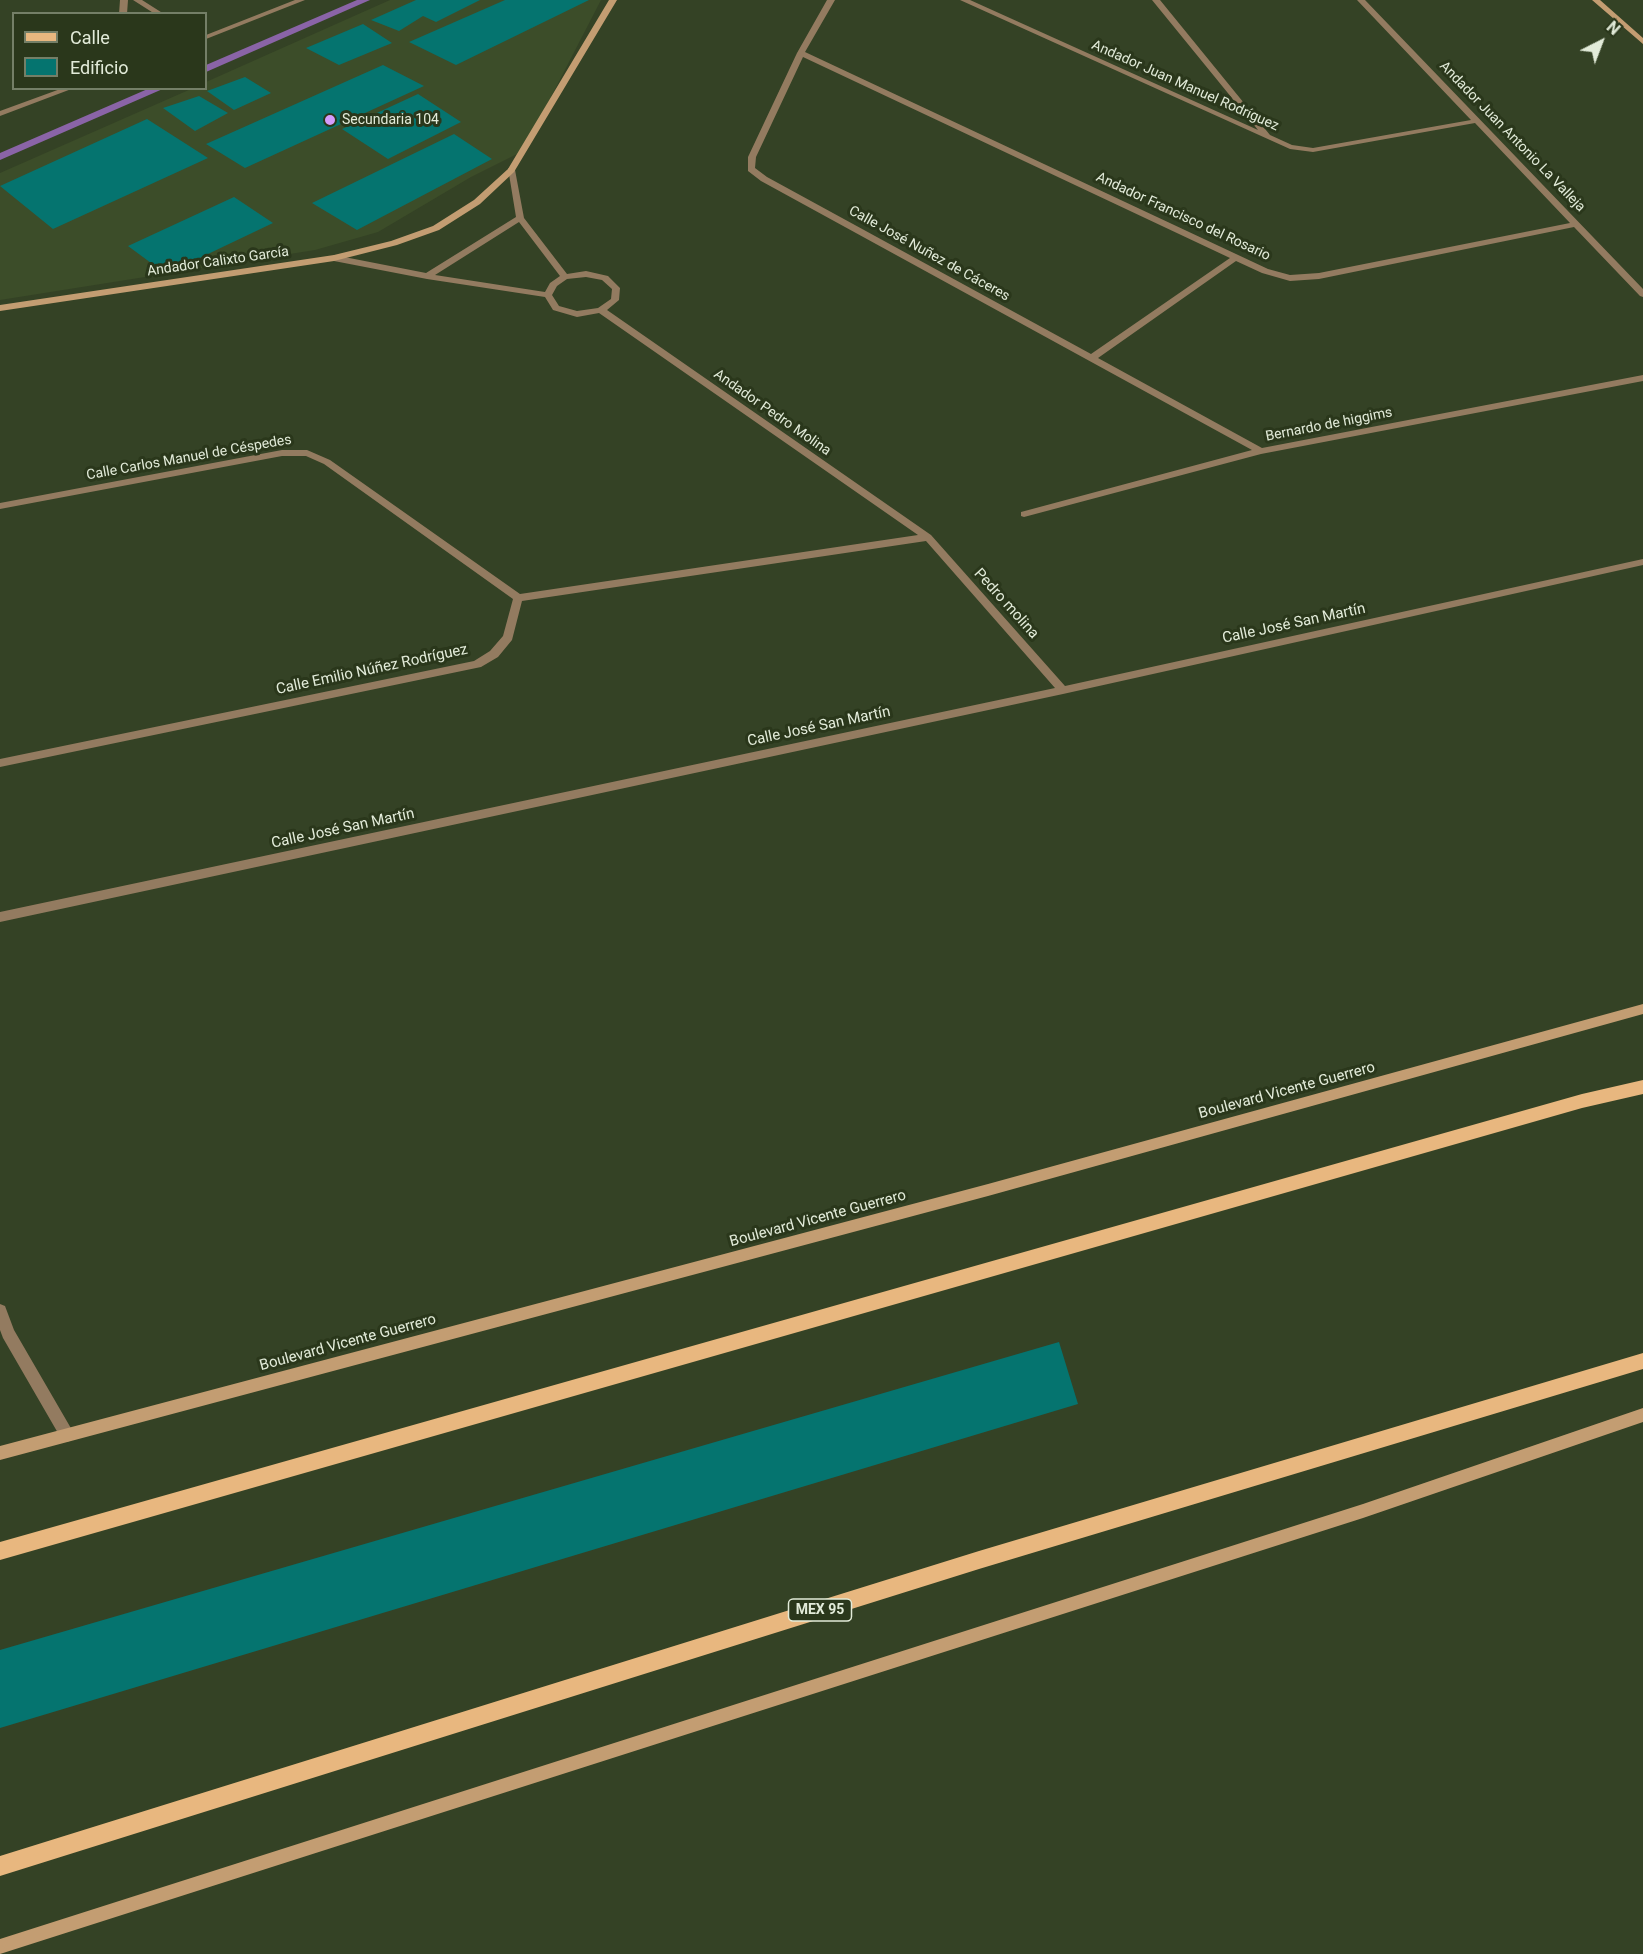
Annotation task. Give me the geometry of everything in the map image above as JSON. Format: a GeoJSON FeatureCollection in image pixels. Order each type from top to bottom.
{"type":"FeatureCollection","features":[{"type":"Feature","properties":{"kind":"main road","name":"Andador Calixto García"},"geometry":{"type":"LineString","coordinates":[[0,308],[334,258],[394,243],[436,228],[477,202],[511,170],[613,0]]}},
{"type":"Feature","properties":{"kind":"main road"},"geometry":{"type":"LineString","coordinates":[[1596,0],[1643,42]]}},
{"type":"Feature","properties":{"kind":"main road","name":"Boulevard Vicente Guerrero"},"geometry":{"type":"LineString","coordinates":[[0,1453],[977,1194],[1643,1010]]}},
{"type":"Feature","properties":{"kind":"main road"},"geometry":{"type":"LineString","coordinates":[[0,1551],[1582,1101],[1643,1087]]}},
{"type":"Feature","properties":{"kind":"main road","name":"MEX 95"},"geometry":{"type":"LineString","coordinates":[[0,1866],[979,1560],[1643,1361]]}},
{"type":"Feature","properties":{"kind":"main road"},"geometry":{"type":"LineString","coordinates":[[0,1947],[1363,1511],[1643,1415]]}},
{"type":"Feature","properties":{"kind":"street"},"geometry":{"type":"LineString","coordinates":[[137,0],[158,12]]}},
{"type":"Feature","properties":{"kind":"street"},"geometry":{"type":"LineString","coordinates":[[207,37],[301,0]]}},
{"type":"Feature","properties":{"kind":"street","name":"Calle José Nuñez de Cáceres"},"geometry":{"type":"LineString","coordinates":[[831,0],[801,53],[752,157],[751,169],[774,185],[1261,451]]}},
{"type":"Feature","properties":{"kind":"street","name":"Andador Juan Manuel Rodríguez"},"geometry":{"type":"LineString","coordinates":[[964,0],[1270,140],[1290,147],[1313,150],[1476,121]]}},
{"type":"Feature","properties":{"kind":"street"},"geometry":{"type":"LineString","coordinates":[[1156,0],[1270,140]]}},
{"type":"Feature","properties":{"kind":"street","name":"Andador Juan Antonio La Valleja"},"geometry":{"type":"LineString","coordinates":[[1361,0],[1643,294]]}},
{"type":"Feature","properties":{"kind":"street","name":"Andador Francisco del Rosario"},"geometry":{"type":"LineString","coordinates":[[801,53],[1265,271],[1290,278],[1319,276],[1577,224]]}},
{"type":"Feature","properties":{"kind":"street"},"geometry":{"type":"LineString","coordinates":[[0,114],[66,90]]}},
{"type":"Feature","properties":{"kind":"street"},"geometry":{"type":"LineString","coordinates":[[511,170],[520,218],[565,277]]}},
{"type":"Feature","properties":{"kind":"street"},"geometry":{"type":"LineString","coordinates":[[427,276],[520,218]]}},
{"type":"Feature","properties":{"kind":"street"},"geometry":{"type":"LineString","coordinates":[[1092,358],[1236,257]]}},
{"type":"Feature","properties":{"kind":"street"},"geometry":{"type":"LineString","coordinates":[[334,258],[427,276],[548,295],[556,308],[577,314],[601,310],[615,300],[616,288],[605,278],[585,274],[565,277],[553,285],[548,295]]}},
{"type":"Feature","properties":{"kind":"street","name":"Andador Pedro Molina"},"geometry":{"type":"LineString","coordinates":[[601,310],[927,537]]}},
{"type":"Feature","properties":{"kind":"street","name":"Bernardo de higgims"},"geometry":{"type":"LineString","coordinates":[[1024,514],[1261,451],[1643,378]]}},
{"type":"Feature","properties":{"kind":"street","name":"Calle Carlos Manuel de Céspedes"},"geometry":{"type":"LineString","coordinates":[[0,506],[282,453],[308,453],[327,462],[518,598]]}},
{"type":"Feature","properties":{"kind":"street"},"geometry":{"type":"LineString","coordinates":[[518,598],[927,537]]}},
{"type":"Feature","properties":{"kind":"street","name":"Pedro molina"},"geometry":{"type":"LineString","coordinates":[[927,537],[1063,690]]}},
{"type":"Feature","properties":{"kind":"street","name":"Calle José San Martín"},"geometry":{"type":"LineString","coordinates":[[0,917],[1063,690],[1643,562]]}},
{"type":"Feature","properties":{"kind":"street","name":"Calle Emilio Núñez Rodríguez"},"geometry":{"type":"LineString","coordinates":[[0,763],[477,664],[494,654],[508,637],[518,598]]}},
{"type":"Feature","properties":{"kind":"street"},"geometry":{"type":"LineString","coordinates":[[0,1311],[8,1333],[67,1435]]}},
{"type":"Feature","properties":{"kind":"shaded area","name":"Secundaria 104"},"geometry":{"type":"Polygon","coordinates":[[[390,0],[601,0],[523,151],[471,177],[378,232],[315,250],[0,300],[0,173],[189,90],[207,90],[207,82],[390,0]]]}},
{"type":"Feature","properties":{"kind":"building"},"geometry":{"type":"Polygon","coordinates":[[[416,0],[480,0],[436,22],[423,16],[399,31],[371,20],[416,0]]]}},
{"type":"Feature","properties":{"kind":"building"},"geometry":{"type":"Polygon","coordinates":[[[505,0],[589,0],[456,65],[409,42],[505,0]]]}},
{"type":"Feature","properties":{"kind":"building"},"geometry":{"type":"Polygon","coordinates":[[[363,24],[392,43],[339,65],[306,48],[363,24]]]}},
{"type":"Feature","properties":{"kind":"building"},"geometry":{"type":"Polygon","coordinates":[[[383,65],[424,86],[245,168],[206,144],[383,65]]]}},
{"type":"Feature","properties":{"kind":"building"},"geometry":{"type":"Polygon","coordinates":[[[245,77],[271,93],[234,110],[207,91],[245,77]]]}},
{"type":"Feature","properties":{"kind":"building"},"geometry":{"type":"Polygon","coordinates":[[[418,94],[461,122],[388,159],[342,129],[418,94]]]}},
{"type":"Feature","properties":{"kind":"building"},"geometry":{"type":"Polygon","coordinates":[[[199,96],[228,113],[195,131],[163,108],[199,96]]]}},
{"type":"Feature","properties":{"kind":"building"},"geometry":{"type":"Polygon","coordinates":[[[147,119],[208,158],[53,229],[0,186],[147,119]]]}},
{"type":"Feature","properties":{"kind":"building"},"geometry":{"type":"Polygon","coordinates":[[[454,134],[492,159],[357,230],[312,203],[454,134]]]}},
{"type":"Feature","properties":{"kind":"building"},"geometry":{"type":"Polygon","coordinates":[[[234,197],[273,223],[166,274],[128,246],[234,197]]]}},
{"type":"Feature","properties":{"kind":"building"},"geometry":{"type":"Polygon","coordinates":[[[1059,1342],[1078,1404],[0,1728],[0,1650],[1059,1342]]]}},
{"type":"Feature","properties":{"kind":"waterway"},"geometry":{"type":"LineString","coordinates":[[207,69],[365,0]]}},
{"type":"Feature","properties":{"kind":"waterway"},"geometry":{"type":"LineString","coordinates":[[0,157],[155,90]]}},
{"type":"Feature","properties":{"kind":"place","name":"Secundaria 104"},"geometry":{"type":"Point","coordinates":[330,120]}}]}
